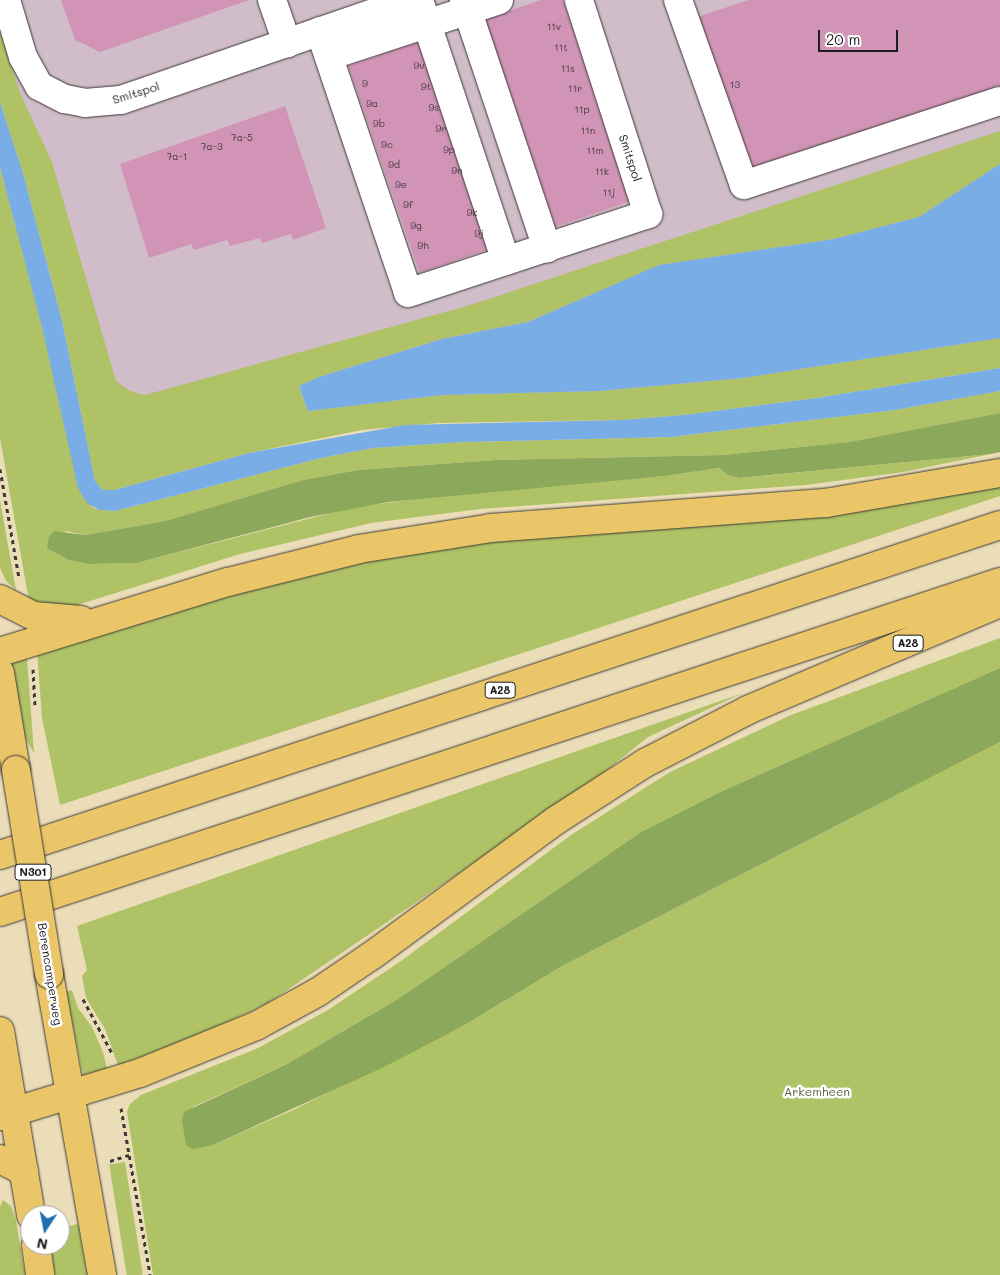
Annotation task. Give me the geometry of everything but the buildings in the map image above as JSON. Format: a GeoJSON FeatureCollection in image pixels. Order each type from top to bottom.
{"type":"FeatureCollection","features":[{"type":"Feature","properties":{"kind":"main road"},"geometry":{"type":"LineString","coordinates":[[0,652],[298,563],[453,533],[826,503],[1000,473]]}},
{"type":"Feature","properties":{"kind":"main road","name":"A28"},"geometry":{"type":"LineString","coordinates":[[0,855],[1000,526]]}},
{"type":"Feature","properties":{"kind":"main road","name":"A28"},"geometry":{"type":"LineString","coordinates":[[0,912],[1000,582]]}},
{"type":"Feature","properties":{"kind":"main road"},"geometry":{"type":"LineString","coordinates":[[0,599],[34,616],[96,622]]}},
{"type":"Feature","properties":{"kind":"main road","name":"A28"},"geometry":{"type":"LineString","coordinates":[[7,1114],[117,1081],[256,1026],[318,992],[437,910],[555,821],[679,744],[748,710],[1000,603]]}},
{"type":"Feature","properties":{"kind":"main road","name":"Berencamperweg"},"geometry":{"type":"LineString","coordinates":[[0,673],[49,974],[102,1275]]}},
{"type":"Feature","properties":{"kind":"main road"},"geometry":{"type":"LineString","coordinates":[[0,1031],[7,1114],[24,1171],[29,1205]]}},
{"type":"Feature","properties":{"kind":"main road"},"geometry":{"type":"LineString","coordinates":[[0,1159],[24,1171]]}},
{"type":"Feature","properties":{"kind":"main road"},"geometry":{"type":"LineString","coordinates":[[37,1255],[40,1275]]}},
{"type":"Feature","properties":{"kind":"street","name":"Smitspol"},"geometry":{"type":"LineString","coordinates":[[6,0],[24,57],[39,86],[65,99],[85,103],[121,100],[411,0]]}},
{"type":"Feature","properties":{"kind":"street"},"geometry":{"type":"LineString","coordinates":[[272,0],[287,43]]}},
{"type":"Feature","properties":{"kind":"street"},"geometry":{"type":"LineString","coordinates":[[329,56],[423,12],[499,0]]}},
{"type":"Feature","properties":{"kind":"street","name":"Smitspol"},"geometry":{"type":"LineString","coordinates":[[320,31],[408,293],[648,214],[579,0]]}},
{"type":"Feature","properties":{"kind":"street"},"geometry":{"type":"LineString","coordinates":[[678,0],[744,185],[1000,101]]}},
{"type":"Feature","properties":{"kind":"street"},"geometry":{"type":"LineString","coordinates":[[466,5],[546,248]]}},
{"type":"Feature","properties":{"kind":"street"},"geometry":{"type":"LineString","coordinates":[[423,12],[506,261]]}},
{"type":"Feature","properties":{"kind":"path"},"geometry":{"type":"LineString","coordinates":[[82,992],[84,1001],[111,1046],[150,1275]]}},
{"type":"Feature","properties":{"kind":"shaded area"},"geometry":{"type":"Polygon","coordinates":[[[0,0],[1000,0],[1000,355],[471,408],[112,469],[0,78],[0,0]]]}},
{"type":"Feature","properties":{"kind":"green space"},"geometry":{"type":"Polygon","coordinates":[[[0,30],[20,93],[52,162],[116,381],[130,391],[145,395],[467,306],[1000,131],[1000,164],[919,217],[834,239],[659,265],[528,322],[441,339],[319,377],[299,387],[308,411],[442,395],[599,391],[743,378],[1000,338],[1000,368],[817,398],[684,415],[621,420],[438,423],[362,430],[249,453],[114,490],[103,490],[95,481],[62,320],[23,173],[0,102],[0,30]]]}},
{"type":"Feature","properties":{"kind":"green space"},"geometry":{"type":"Polygon","coordinates":[[[0,167],[92,507],[99,510],[115,511],[321,458],[373,448],[464,442],[671,437],[895,410],[1000,391],[1000,413],[849,442],[723,455],[495,460],[358,470],[303,480],[165,521],[85,535],[65,531],[69,560],[89,564],[137,563],[350,508],[465,492],[665,476],[719,468],[728,475],[740,478],[991,454],[903,472],[806,485],[480,509],[371,523],[240,554],[71,607],[47,607],[29,601],[0,438],[0,167]]]}},
{"type":"Feature","properties":{"kind":"green space"},"geometry":{"type":"Polygon","coordinates":[[[1000,413],[1000,452],[991,454],[739,478],[728,475],[719,468],[665,476],[388,502],[310,517],[137,563],[89,564],[69,560],[47,548],[49,537],[54,531],[85,535],[165,521],[303,480],[358,470],[495,460],[723,455],[849,442],[1000,413]]]}},
{"type":"Feature","properties":{"kind":"green space"},"geometry":{"type":"Polygon","coordinates":[[[1000,483],[1000,496],[60,805],[42,718],[37,650],[372,555],[1000,483]]]}},
{"type":"Feature","properties":{"kind":"green space"},"geometry":{"type":"Polygon","coordinates":[[[0,500],[16,590],[6,581],[0,568],[0,500]]]}},
{"type":"Feature","properties":{"kind":"green space","name":"Arkemheen"},"geometry":{"type":"Polygon","coordinates":[[[1000,638],[1000,668],[718,793],[641,832],[398,999],[287,1064],[193,1107],[213,1145],[293,1110],[461,1027],[564,965],[1000,742],[1000,1275],[153,1275],[127,1112],[130,1104],[141,1095],[256,1049],[328,1010],[401,961],[571,835],[670,772],[791,715],[1000,638]]]}},
{"type":"Feature","properties":{"kind":"green space"},"geometry":{"type":"Polygon","coordinates":[[[11,657],[27,658],[34,753],[25,738],[11,657]]]}},
{"type":"Feature","properties":{"kind":"green space"},"geometry":{"type":"Polygon","coordinates":[[[1000,668],[1000,742],[564,965],[461,1027],[384,1067],[213,1145],[193,1149],[186,1145],[182,1120],[184,1112],[287,1064],[398,999],[641,832],[718,793],[1000,668]]]}},
{"type":"Feature","properties":{"kind":"green space"},"geometry":{"type":"Polygon","coordinates":[[[743,693],[648,737],[586,787],[268,1003],[197,1037],[118,1065],[105,1029],[86,998],[82,976],[87,970],[77,926],[743,693]]]}},
{"type":"Feature","properties":{"kind":"green space"},"geometry":{"type":"Polygon","coordinates":[[[72,990],[78,1008],[92,1027],[103,1052],[107,1069],[83,1075],[66,992],[72,990]]]}},
{"type":"Feature","properties":{"kind":"green space"},"geometry":{"type":"Polygon","coordinates":[[[125,1162],[143,1275],[127,1275],[109,1165],[125,1162]]]}},
{"type":"Feature","properties":{"kind":"green space"},"geometry":{"type":"Polygon","coordinates":[[[3,1200],[11,1206],[16,1221],[20,1255],[22,1255],[25,1275],[0,1275],[0,1207],[3,1200]]]}},
{"type":"Feature","properties":{"kind":"green space"},"geometry":{"type":"Polygon","coordinates":[[[78,1224],[87,1275],[55,1275],[52,1255],[70,1255],[70,1226],[78,1224]]]}},
{"type":"Feature","properties":{"kind":"water"},"geometry":{"type":"Polygon","coordinates":[[[0,102],[23,173],[62,320],[95,481],[103,490],[114,490],[249,453],[405,425],[621,420],[684,415],[817,398],[1000,368],[1000,391],[895,410],[671,437],[464,442],[373,448],[321,458],[115,511],[99,510],[87,503],[78,488],[42,327],[0,167],[0,102]]]}},
{"type":"Feature","properties":{"kind":"water"},"geometry":{"type":"Polygon","coordinates":[[[1000,164],[1000,338],[743,378],[599,391],[442,395],[308,411],[299,386],[319,377],[442,339],[528,322],[659,265],[834,239],[919,217],[1000,164]]]}}]}
